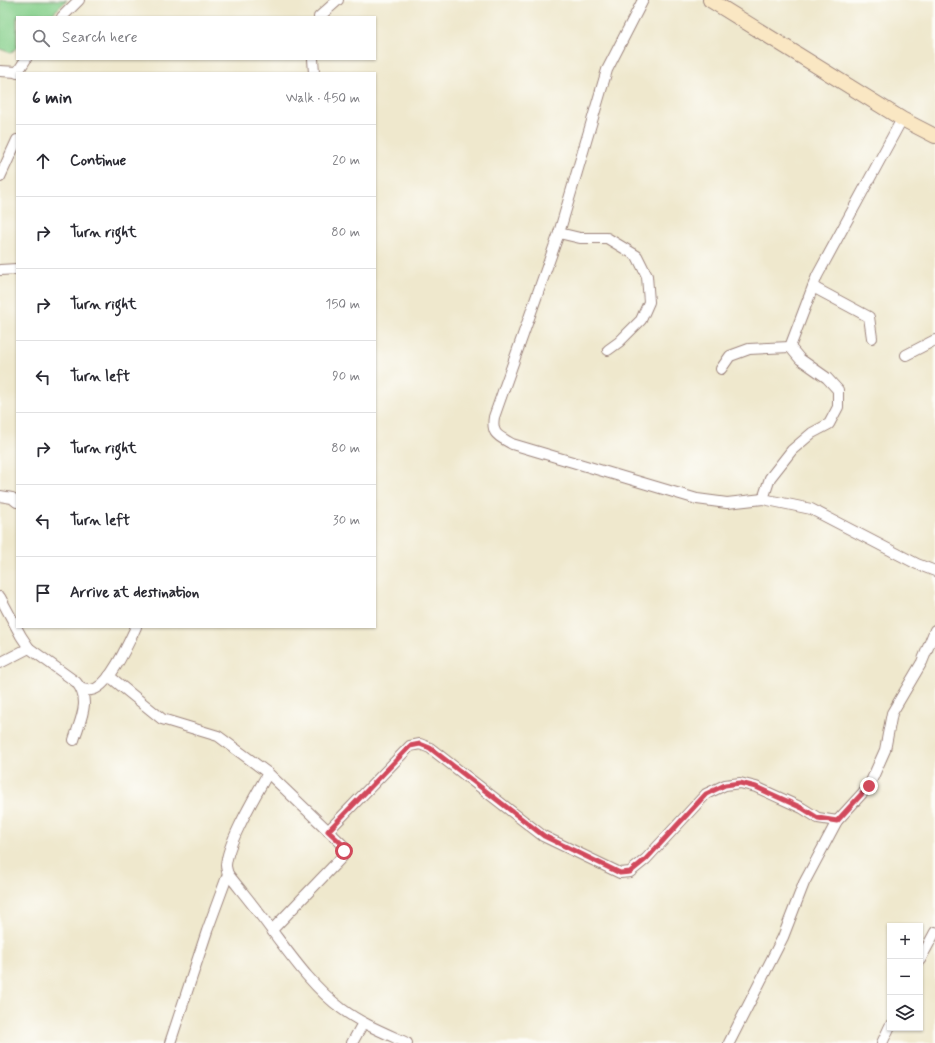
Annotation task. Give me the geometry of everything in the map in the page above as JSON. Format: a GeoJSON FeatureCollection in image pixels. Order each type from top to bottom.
{"type":"FeatureCollection","features":[{"type":"Feature","properties":{"kind":"street"},"geometry":{"type":"LineString","coordinates":[[63,16],[79,0]]}},
{"type":"Feature","properties":{"kind":"street"},"geometry":{"type":"LineString","coordinates":[[320,16],[338,0]]}},
{"type":"Feature","properties":{"kind":"street"},"geometry":{"type":"LineString","coordinates":[[643,0],[607,70],[559,233],[494,418],[493,426],[496,434],[512,444],[697,499],[727,503],[763,499],[811,509],[917,564],[935,571]]}},
{"type":"Feature","properties":{"kind":"street"},"geometry":{"type":"LineString","coordinates":[[710,0],[902,119],[935,136]]}},
{"type":"Feature","properties":{"kind":"street"},"geometry":{"type":"LineString","coordinates":[[0,71],[17,72],[25,60]]}},
{"type":"Feature","properties":{"kind":"street"},"geometry":{"type":"LineString","coordinates":[[313,60],[314,72]]}},
{"type":"Feature","properties":{"kind":"street"},"geometry":{"type":"LineString","coordinates":[[790,346],[817,276],[902,119]]}},
{"type":"Feature","properties":{"kind":"street"},"geometry":{"type":"LineString","coordinates":[[0,177],[13,159],[16,145]]}},
{"type":"Feature","properties":{"kind":"street"},"geometry":{"type":"LineString","coordinates":[[559,233],[580,238],[607,238],[637,256],[647,276],[649,302],[641,320],[608,350]]}},
{"type":"Feature","properties":{"kind":"street"},"geometry":{"type":"LineString","coordinates":[[0,270],[16,269]]}},
{"type":"Feature","properties":{"kind":"street"},"geometry":{"type":"LineString","coordinates":[[813,287],[869,317],[872,338]]}},
{"type":"Feature","properties":{"kind":"street"},"geometry":{"type":"LineString","coordinates":[[906,355],[935,340]]}},
{"type":"Feature","properties":{"kind":"street"},"geometry":{"type":"LineString","coordinates":[[763,499],[770,478],[792,450],[812,433],[829,424],[838,407],[838,390],[827,378],[800,359],[790,346]]}},
{"type":"Feature","properties":{"kind":"street"},"geometry":{"type":"LineString","coordinates":[[721,369],[730,356],[749,349],[790,346]]}},
{"type":"Feature","properties":{"kind":"street"},"geometry":{"type":"LineString","coordinates":[[0,496],[12,498],[16,501]]}},
{"type":"Feature","properties":{"kind":"street"},"geometry":{"type":"LineString","coordinates":[[0,597],[16,628]]}},
{"type":"Feature","properties":{"kind":"street"},"geometry":{"type":"LineString","coordinates":[[16,628],[29,648],[76,682],[82,689],[84,695],[83,710],[74,740]]}},
{"type":"Feature","properties":{"kind":"street"},"geometry":{"type":"LineString","coordinates":[[82,689],[96,689],[110,676],[135,628]]}},
{"type":"Feature","properties":{"kind":"street"},"geometry":{"type":"LineString","coordinates":[[729,1043],[783,938],[804,883],[837,821],[869,786],[884,750],[892,714],[922,662],[935,630]]}},
{"type":"Feature","properties":{"kind":"street"},"geometry":{"type":"LineString","coordinates":[[0,663],[29,648]]}},
{"type":"Feature","properties":{"kind":"street"},"geometry":{"type":"LineString","coordinates":[[110,676],[162,719],[218,736],[268,773],[343,845],[344,851],[342,856],[272,930]]}},
{"type":"Feature","properties":{"kind":"street"},"geometry":{"type":"LineString","coordinates":[[328,831],[410,746],[420,744],[430,748],[544,836],[620,873],[630,872],[646,859],[706,794],[725,785],[740,783],[756,787],[802,808],[818,818],[837,821]]}},
{"type":"Feature","properties":{"kind":"street"},"geometry":{"type":"LineString","coordinates":[[268,773],[230,849],[226,865],[228,874],[311,981],[342,1009],[363,1023],[407,1043]]}},
{"type":"Feature","properties":{"kind":"street"},"geometry":{"type":"LineString","coordinates":[[170,1043],[207,931],[228,874]]}},
{"type":"Feature","properties":{"kind":"street"},"geometry":{"type":"LineString","coordinates":[[921,959],[935,932]]}},
{"type":"Feature","properties":{"kind":"street"},"geometry":{"type":"LineString","coordinates":[[352,1043],[363,1023]]}},
{"type":"Feature","properties":{"kind":"street"},"geometry":{"type":"LineString","coordinates":[[882,1043],[888,1031]]}},
{"type":"Feature","properties":{"kind":"green space"},"geometry":{"type":"Polygon","coordinates":[[[0,0],[67,0],[50,16],[16,16],[16,48],[11,53],[0,49],[0,0]]]}},
{"type":"Feature","properties":{"kind":"route"},"geometry":{"type":"LineString","coordinates":[[344,851],[343,845],[328,831],[410,746],[420,744],[430,748],[544,836],[620,873],[630,872],[646,859],[706,794],[725,785],[740,783],[756,787],[802,808],[818,818],[837,821],[869,786]]}}]}
